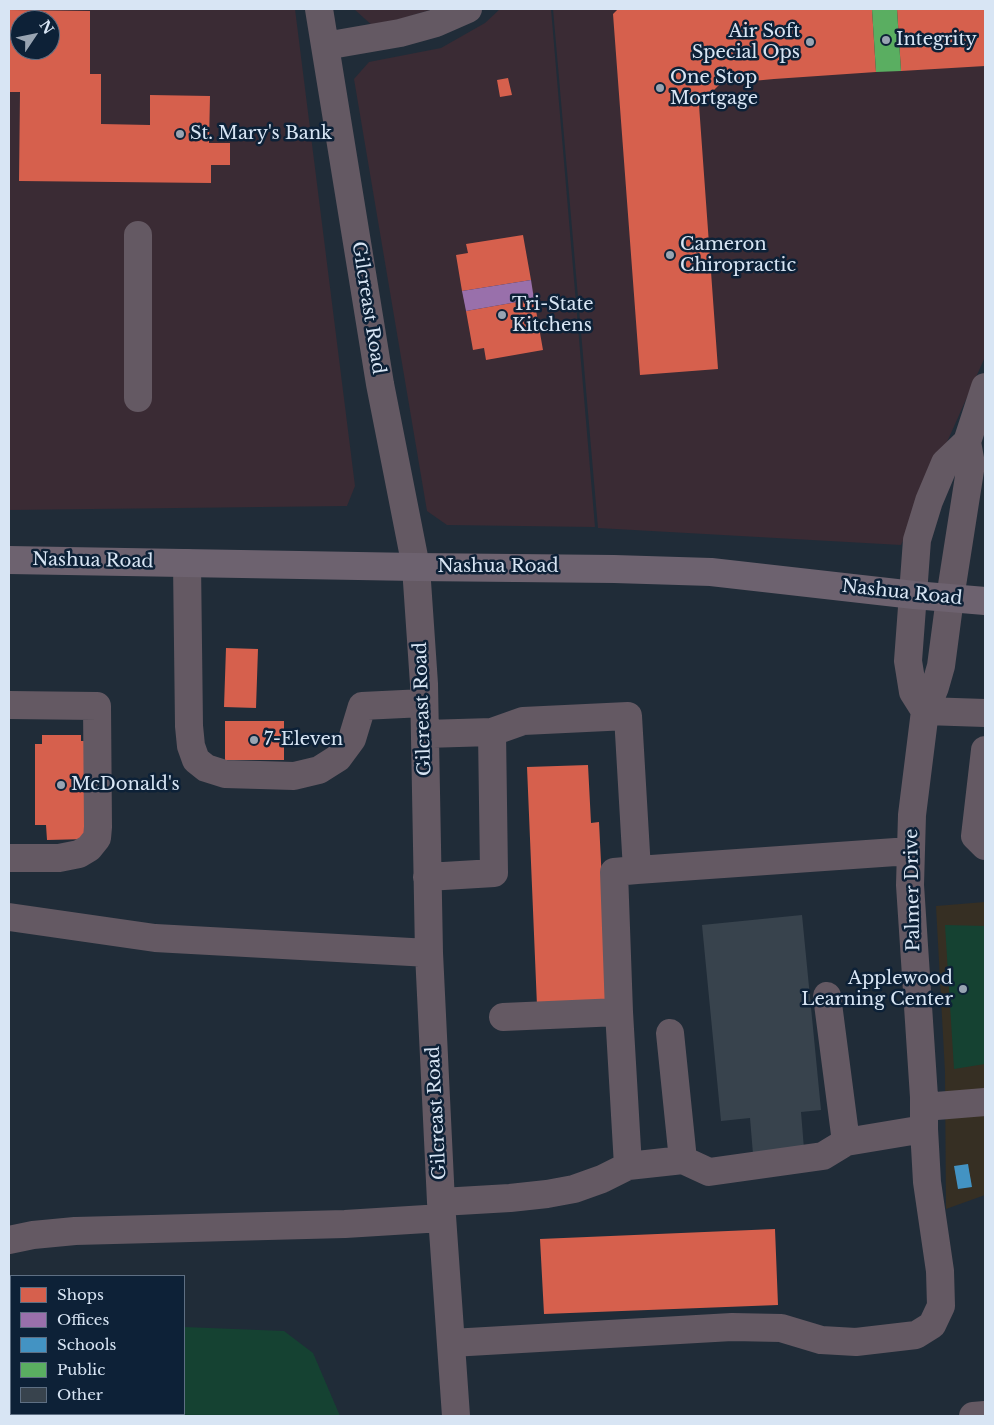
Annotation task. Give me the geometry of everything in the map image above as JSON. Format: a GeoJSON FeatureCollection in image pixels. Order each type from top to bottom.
{"type":"FeatureCollection","features":[{"type":"Feature","properties":{"kind":"main road","name":"Nashua Road"},"geometry":{"type":"LineString","coordinates":[[9,560],[711,572],[914,595],[985,601]]}},
{"type":"Feature","properties":{"kind":"street","name":"Gilcreast Road"},"geometry":{"type":"LineString","coordinates":[[319,9],[380,384],[416,567],[424,703],[429,954],[441,1210],[456,1416]]}},
{"type":"Feature","properties":{"kind":"street"},"geometry":{"type":"LineString","coordinates":[[324,46],[400,33],[436,23],[468,9]]}},
{"type":"Feature","properties":{"kind":"street"},"geometry":{"type":"LineString","coordinates":[[138,235],[138,398]]}},
{"type":"Feature","properties":{"kind":"street"},"geometry":{"type":"LineString","coordinates":[[985,387],[967,442],[945,463],[929,501],[918,540],[908,662],[913,692],[925,711],[985,713]]}},
{"type":"Feature","properties":{"kind":"street","name":"Palmer Drive"},"geometry":{"type":"LineString","coordinates":[[451,1343],[732,1327],[780,1328],[821,1340],[856,1342],[916,1335],[932,1325],[941,1306],[940,1272],[927,1182],[910,885],[910,850],[912,815],[925,711],[941,666],[971,464],[967,442]]}},
{"type":"Feature","properties":{"kind":"street"},"geometry":{"type":"LineString","coordinates":[[186,563],[189,726],[191,746],[196,760],[206,768],[225,774],[294,776],[319,770],[338,758],[352,739],[362,706],[424,703]]}},
{"type":"Feature","properties":{"kind":"street"},"geometry":{"type":"LineString","coordinates":[[9,705],[97,706],[98,827],[97,838],[89,848],[79,854],[59,858],[18,858],[9,839]]}},
{"type":"Feature","properties":{"kind":"street"},"geometry":{"type":"LineString","coordinates":[[425,734],[492,732],[522,721],[628,716],[637,870]]}},
{"type":"Feature","properties":{"kind":"street"},"geometry":{"type":"LineString","coordinates":[[427,877],[494,873],[492,732]]}},
{"type":"Feature","properties":{"kind":"street"},"geometry":{"type":"LineString","coordinates":[[985,750],[975,836],[985,846]]}},
{"type":"Feature","properties":{"kind":"street"},"geometry":{"type":"LineString","coordinates":[[628,1166],[619,1012],[614,872],[910,850]]}},
{"type":"Feature","properties":{"kind":"street"},"geometry":{"type":"LineString","coordinates":[[9,918],[155,938],[429,954]]}},
{"type":"Feature","properties":{"kind":"street"},"geometry":{"type":"LineString","coordinates":[[827,996],[846,1142]]}},
{"type":"Feature","properties":{"kind":"street"},"geometry":{"type":"LineString","coordinates":[[503,1016],[619,1012]]}},
{"type":"Feature","properties":{"kind":"street"},"geometry":{"type":"LineString","coordinates":[[670,1033],[683,1160]]}},
{"type":"Feature","properties":{"kind":"street"},"geometry":{"type":"LineString","coordinates":[[9,1240],[33,1235],[75,1231],[306,1226],[441,1210],[574,1189],[628,1166],[683,1160],[708,1172],[823,1156],[846,1142],[985,1102]]}},
{"type":"Feature","properties":{"kind":"street"},"geometry":{"type":"LineString","coordinates":[[973,1416],[985,1415]]}},
{"type":"Feature","properties":{"kind":"shaded area"},"geometry":{"type":"Polygon","coordinates":[[[9,9],[295,9],[355,486],[347,506],[9,510],[9,9]]]}},
{"type":"Feature","properties":{"kind":"shaded area"},"geometry":{"type":"Polygon","coordinates":[[[354,9],[433,9],[374,27],[354,9]]]}},
{"type":"Feature","properties":{"kind":"shaded area"},"geometry":{"type":"Polygon","coordinates":[[[500,9],[551,9],[595,527],[447,525],[427,511],[354,79],[369,62],[441,48],[485,23],[500,9]]]}},
{"type":"Feature","properties":{"kind":"shaded area"},"geometry":{"type":"Polygon","coordinates":[[[553,9],[985,9],[985,357],[901,545],[598,528],[553,9]]]}},
{"type":"Feature","properties":{"kind":"shaded area","name":"Applewood Learning Center"},"geometry":{"type":"Polygon","coordinates":[[[985,902],[985,1195],[946,1209],[945,1072],[936,906],[985,902]]]}},
{"type":"Feature","properties":{"kind":"green space"},"geometry":{"type":"Polygon","coordinates":[[[945,925],[985,926],[985,1064],[954,1069],[945,925]]]}},
{"type":"Feature","properties":{"kind":"green space"},"geometry":{"type":"Polygon","coordinates":[[[185,1327],[284,1331],[313,1353],[340,1416],[55,1416],[185,1415],[185,1327]]]}},
{"type":"Feature","properties":{"kind":"building: Shops"},"geometry":{"type":"Polygon","coordinates":[[[618,9],[872,9],[876,72],[720,84],[699,105],[718,369],[640,375],[613,14],[618,9]]]}},
{"type":"Feature","properties":{"kind":"building: Shops"},"geometry":{"type":"Polygon","coordinates":[[[897,9],[985,9],[985,66],[901,71],[897,9]]]}},
{"type":"Feature","properties":{"kind":"building: Shops"},"geometry":{"type":"Polygon","coordinates":[[[9,10],[10,60],[60,60],[60,11],[90,11],[90,74],[101,74],[101,124],[150,125],[150,95],[210,96],[209,143],[230,143],[230,165],[211,165],[211,183],[19,181],[20,92],[9,92],[9,10]]]}},
{"type":"Feature","properties":{"kind":"building: Shops"},"geometry":{"type":"Polygon","coordinates":[[[508,78],[512,95],[500,97],[497,80],[508,78]]]}},
{"type":"Feature","properties":{"kind":"building: Shops"},"geometry":{"type":"Polygon","coordinates":[[[523,235],[531,280],[462,291],[456,255],[468,253],[466,244],[523,235]]]}},
{"type":"Feature","properties":{"kind":"building: Shops"},"geometry":{"type":"Polygon","coordinates":[[[534,299],[543,350],[486,360],[484,348],[473,350],[466,311],[534,299]]]}},
{"type":"Feature","properties":{"kind":"building: Shops"},"geometry":{"type":"Polygon","coordinates":[[[226,648],[258,649],[256,708],[224,707],[226,648]]]}},
{"type":"Feature","properties":{"kind":"building: Shops","name":"7-Eleven"},"geometry":{"type":"Polygon","coordinates":[[[225,721],[284,721],[284,760],[225,760],[225,721]]]}},
{"type":"Feature","properties":{"kind":"building: Shops","name":"McDonald's"},"geometry":{"type":"Polygon","coordinates":[[[42,735],[81,735],[81,741],[87,741],[88,839],[47,840],[46,825],[35,825],[35,744],[42,744],[42,735]]]}},
{"type":"Feature","properties":{"kind":"building: Shops"},"geometry":{"type":"Polygon","coordinates":[[[588,765],[591,823],[599,822],[608,1003],[537,1006],[527,767],[588,765]]]}},
{"type":"Feature","properties":{"kind":"building: Shops"},"geometry":{"type":"Polygon","coordinates":[[[775,1229],[778,1305],[544,1314],[540,1239],[775,1229]]]}},
{"type":"Feature","properties":{"kind":"building: Offices"},"geometry":{"type":"Polygon","coordinates":[[[531,280],[534,299],[466,311],[462,291],[531,280]]]}},
{"type":"Feature","properties":{"kind":"building: Schools"},"geometry":{"type":"Polygon","coordinates":[[[968,1164],[972,1187],[958,1189],[954,1166],[968,1164]]]}},
{"type":"Feature","properties":{"kind":"building: Public","name":"Integrity"},"geometry":{"type":"Polygon","coordinates":[[[872,9],[897,9],[901,71],[876,72],[872,9]]]}},
{"type":"Feature","properties":{"kind":"building: Other"},"geometry":{"type":"Polygon","coordinates":[[[802,915],[821,1110],[801,1112],[804,1149],[753,1154],[750,1118],[721,1121],[702,925],[802,915]]]}},
{"type":"Feature","properties":{"kind":"place","name":"Integrity"},"geometry":{"type":"Point","coordinates":[886,40]}},
{"type":"Feature","properties":{"kind":"place","name":"Air Soft Special Ops"},"geometry":{"type":"Point","coordinates":[810,42]}},
{"type":"Feature","properties":{"kind":"place","name":"One Stop Mortgage"},"geometry":{"type":"Point","coordinates":[660,88]}},
{"type":"Feature","properties":{"kind":"place","name":"St. Mary's Bank"},"geometry":{"type":"Point","coordinates":[180,134]}},
{"type":"Feature","properties":{"kind":"place","name":"Cameron Chiropractic"},"geometry":{"type":"Point","coordinates":[670,255]}},
{"type":"Feature","properties":{"kind":"place","name":"Tri-State Kitchens"},"geometry":{"type":"Point","coordinates":[502,315]}},
{"type":"Feature","properties":{"kind":"place","name":"7-Eleven"},"geometry":{"type":"Point","coordinates":[254,740]}},
{"type":"Feature","properties":{"kind":"place","name":"McDonald's"},"geometry":{"type":"Point","coordinates":[61,785]}},
{"type":"Feature","properties":{"kind":"place","name":"Applewood Learning Center"},"geometry":{"type":"Point","coordinates":[963,989]}}]}
